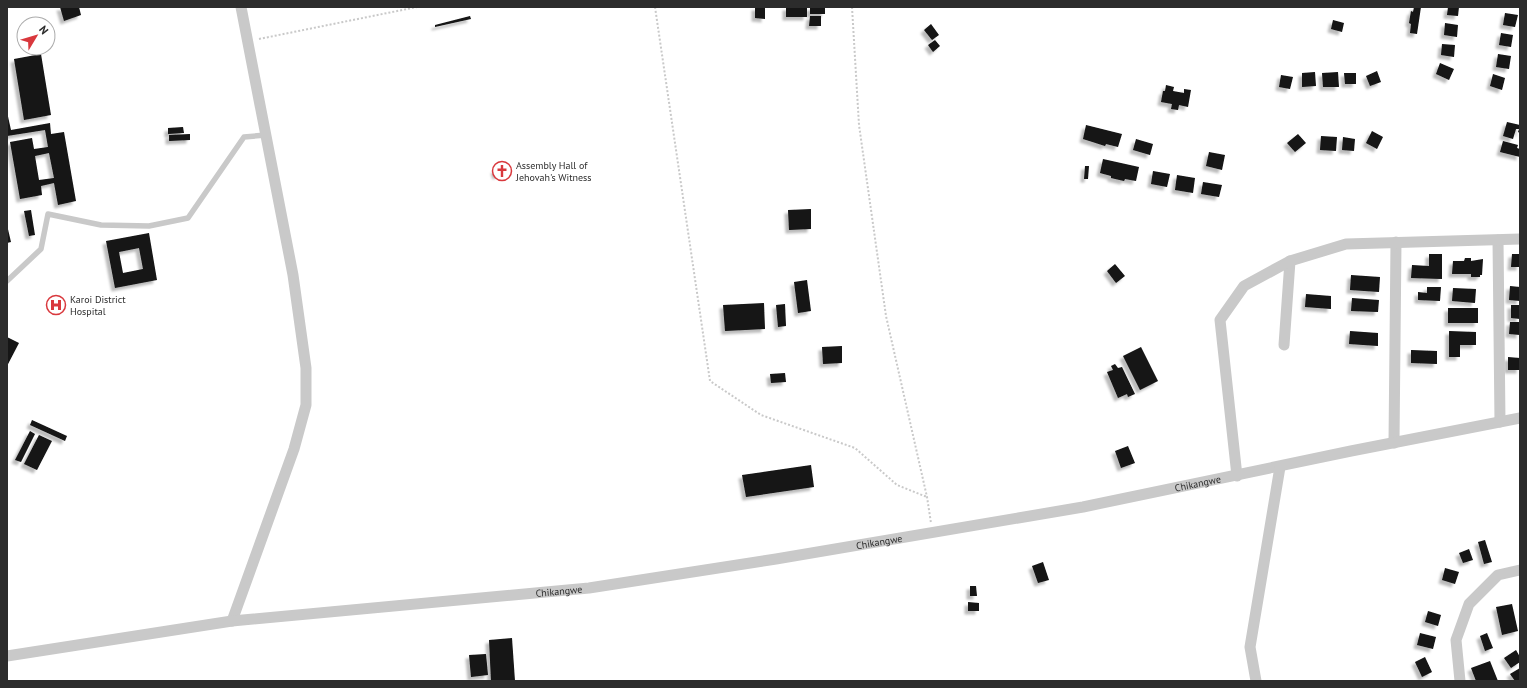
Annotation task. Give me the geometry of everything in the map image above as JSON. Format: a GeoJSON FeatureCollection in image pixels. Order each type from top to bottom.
{"type":"FeatureCollection","features":[{"type":"Feature","properties":{"kind":"street"},"geometry":{"type":"LineString","coordinates":[[232,621],[294,449],[306,405],[306,368],[293,275],[241,7]]}},
{"type":"Feature","properties":{"kind":"street"},"geometry":{"type":"LineString","coordinates":[[1237,476],[1220,320],[1244,286],[1290,261],[1346,244],[1520,239]]}},
{"type":"Feature","properties":{"kind":"street"},"geometry":{"type":"LineString","coordinates":[[1498,240],[1500,422]]}},
{"type":"Feature","properties":{"kind":"street"},"geometry":{"type":"LineString","coordinates":[[1394,443],[1396,242]]}},
{"type":"Feature","properties":{"kind":"street"},"geometry":{"type":"LineString","coordinates":[[1284,345],[1290,261]]}},
{"type":"Feature","properties":{"kind":"street","name":"Chikangwe"},"geometry":{"type":"LineString","coordinates":[[7,656],[232,621],[589,588],[932,533],[1083,507],[1394,443],[1500,422],[1518,420]]}},
{"type":"Feature","properties":{"kind":"street"},"geometry":{"type":"LineString","coordinates":[[1256,681],[1250,647],[1280,467]]}},
{"type":"Feature","properties":{"kind":"street"},"geometry":{"type":"LineString","coordinates":[[1460,681],[1456,640],[1469,604],[1498,575],[1520,570]]}},
{"type":"Feature","properties":{"kind":"lane"},"geometry":{"type":"LineString","coordinates":[[7,281],[41,249],[48,214],[101,225],[149,226],[188,218],[244,137],[266,135]]}},
{"type":"Feature","properties":{"kind":"path"},"geometry":{"type":"LineString","coordinates":[[248,41],[417,7]]}},
{"type":"Feature","properties":{"kind":"path"},"geometry":{"type":"LineString","coordinates":[[655,7],[710,381],[761,414],[855,448],[897,485],[927,496]]}},
{"type":"Feature","properties":{"kind":"path"},"geometry":{"type":"LineString","coordinates":[[852,7],[859,126],[886,316],[927,496],[932,533]]}},
{"type":"Feature","properties":{"kind":"building"},"geometry":{"type":"Polygon","coordinates":[[[60,7],[79,7],[81,15],[64,21],[60,7]]]}},
{"type":"Feature","properties":{"kind":"building"},"geometry":{"type":"Polygon","coordinates":[[[755,7],[765,7],[765,19],[755,18],[755,7]]]}},
{"type":"Feature","properties":{"kind":"building"},"geometry":{"type":"Polygon","coordinates":[[[786,7],[807,7],[807,17],[786,17],[786,7]]]}},
{"type":"Feature","properties":{"kind":"building"},"geometry":{"type":"Polygon","coordinates":[[[810,7],[825,7],[825,14],[810,14],[810,7]]]}},
{"type":"Feature","properties":{"kind":"building"},"geometry":{"type":"Polygon","coordinates":[[[1414,7],[1421,7],[1417,34],[1410,33],[1411,24],[1409,23],[1411,11],[1413,12],[1414,7]]]}},
{"type":"Feature","properties":{"kind":"building"},"geometry":{"type":"Polygon","coordinates":[[[1448,7],[1459,7],[1458,16],[1447,15],[1448,7]]]}},
{"type":"Feature","properties":{"kind":"building"},"geometry":{"type":"Polygon","coordinates":[[[1505,13],[1518,15],[1515,27],[1503,25],[1505,13]]]}},
{"type":"Feature","properties":{"kind":"building"},"geometry":{"type":"Polygon","coordinates":[[[470,16],[471,19],[435,27],[435,25],[470,16]]]}},
{"type":"Feature","properties":{"kind":"building"},"geometry":{"type":"Polygon","coordinates":[[[810,16],[821,16],[821,26],[809,26],[810,16]]]}},
{"type":"Feature","properties":{"kind":"building"},"geometry":{"type":"Polygon","coordinates":[[[1333,20],[1344,23],[1342,32],[1331,29],[1333,20]]]}},
{"type":"Feature","properties":{"kind":"building"},"geometry":{"type":"Polygon","coordinates":[[[1445,23],[1458,25],[1457,37],[1444,35],[1445,23]]]}},
{"type":"Feature","properties":{"kind":"building"},"geometry":{"type":"Polygon","coordinates":[[[931,24],[939,35],[932,40],[924,30],[931,24]]]}},
{"type":"Feature","properties":{"kind":"building"},"geometry":{"type":"Polygon","coordinates":[[[1501,33],[1513,35],[1511,47],[1499,45],[1501,33]]]}},
{"type":"Feature","properties":{"kind":"building"},"geometry":{"type":"Polygon","coordinates":[[[935,40],[940,46],[933,52],[928,45],[935,40]]]}},
{"type":"Feature","properties":{"kind":"building"},"geometry":{"type":"Polygon","coordinates":[[[1442,44],[1455,45],[1454,57],[1441,55],[1442,44]]]}},
{"type":"Feature","properties":{"kind":"building"},"geometry":{"type":"Polygon","coordinates":[[[1498,54],[1511,56],[1509,69],[1496,67],[1498,54]]]}},
{"type":"Feature","properties":{"kind":"building"},"geometry":{"type":"Polygon","coordinates":[[[30,56],[41,56],[51,115],[24,120],[14,59],[30,56]]]}},
{"type":"Feature","properties":{"kind":"building"},"geometry":{"type":"Polygon","coordinates":[[[1440,63],[1454,69],[1449,80],[1436,74],[1440,63]]]}},
{"type":"Feature","properties":{"kind":"building"},"geometry":{"type":"Polygon","coordinates":[[[1377,71],[1381,82],[1370,86],[1366,76],[1377,71]]]}},
{"type":"Feature","properties":{"kind":"building"},"geometry":{"type":"Polygon","coordinates":[[[1315,72],[1316,86],[1302,87],[1302,73],[1315,72]]]}},
{"type":"Feature","properties":{"kind":"building"},"geometry":{"type":"Polygon","coordinates":[[[1338,72],[1339,87],[1323,87],[1322,73],[1338,72]]]}},
{"type":"Feature","properties":{"kind":"building"},"geometry":{"type":"Polygon","coordinates":[[[1344,73],[1356,73],[1356,84],[1345,84],[1344,73]]]}},
{"type":"Feature","properties":{"kind":"building"},"geometry":{"type":"Polygon","coordinates":[[[1493,74],[1505,78],[1502,90],[1490,86],[1493,74]]]}},
{"type":"Feature","properties":{"kind":"building"},"geometry":{"type":"Polygon","coordinates":[[[1281,75],[1293,77],[1290,89],[1279,87],[1281,75]]]}},
{"type":"Feature","properties":{"kind":"building"},"geometry":{"type":"Polygon","coordinates":[[[1166,85],[1174,87],[1173,91],[1184,93],[1184,89],[1191,90],[1188,107],[1179,105],[1178,110],[1171,109],[1172,104],[1161,102],[1166,85]]]}},
{"type":"Feature","properties":{"kind":"building"},"geometry":{"type":"Polygon","coordinates":[[[7,112],[11,130],[50,123],[51,134],[64,132],[76,201],[58,205],[54,183],[41,186],[42,195],[20,199],[10,142],[32,138],[34,149],[48,147],[45,130],[7,136],[7,112]],[[49,153],[35,156],[39,180],[54,178],[49,153]]]}},
{"type":"Feature","properties":{"kind":"building"},"geometry":{"type":"Polygon","coordinates":[[[1507,122],[1520,125],[1520,133],[1518,132],[1519,129],[1516,129],[1513,139],[1503,136],[1507,122]]]}},
{"type":"Feature","properties":{"kind":"building"},"geometry":{"type":"Polygon","coordinates":[[[1086,125],[1122,134],[1118,147],[1106,144],[1105,146],[1083,139],[1086,125]]]}},
{"type":"Feature","properties":{"kind":"building"},"geometry":{"type":"Polygon","coordinates":[[[183,127],[184,133],[168,134],[168,128],[183,127]]]}},
{"type":"Feature","properties":{"kind":"building"},"geometry":{"type":"Polygon","coordinates":[[[1372,131],[1383,137],[1377,149],[1366,143],[1372,131]]]}},
{"type":"Feature","properties":{"kind":"building"},"geometry":{"type":"Polygon","coordinates":[[[190,134],[190,140],[169,141],[169,135],[190,134]]]}},
{"type":"Feature","properties":{"kind":"building"},"geometry":{"type":"Polygon","coordinates":[[[1298,134],[1306,143],[1295,152],[1287,143],[1298,134]]]}},
{"type":"Feature","properties":{"kind":"building"},"geometry":{"type":"Polygon","coordinates":[[[1321,136],[1337,137],[1336,151],[1320,150],[1321,136]]]}},
{"type":"Feature","properties":{"kind":"building"},"geometry":{"type":"Polygon","coordinates":[[[1343,137],[1355,139],[1354,151],[1342,150],[1343,137]]]}},
{"type":"Feature","properties":{"kind":"building"},"geometry":{"type":"Polygon","coordinates":[[[1136,139],[1153,144],[1150,155],[1133,150],[1136,139]]]}},
{"type":"Feature","properties":{"kind":"building"},"geometry":{"type":"Polygon","coordinates":[[[1503,141],[1518,145],[1517,148],[1520,149],[1520,157],[1500,152],[1503,141]]]}},
{"type":"Feature","properties":{"kind":"building"},"geometry":{"type":"Polygon","coordinates":[[[1209,152],[1225,155],[1222,170],[1206,166],[1209,152]]]}},
{"type":"Feature","properties":{"kind":"building"},"geometry":{"type":"Polygon","coordinates":[[[1103,159],[1139,167],[1136,181],[1125,179],[1124,181],[1111,178],[1111,176],[1100,173],[1103,159]]]}},
{"type":"Feature","properties":{"kind":"building"},"geometry":{"type":"Polygon","coordinates":[[[507,166],[509,171],[496,176],[494,170],[507,166]]]}},
{"type":"Feature","properties":{"kind":"building"},"geometry":{"type":"Polygon","coordinates":[[[1085,166],[1089,166],[1088,179],[1084,179],[1085,166]]]}},
{"type":"Feature","properties":{"kind":"building"},"geometry":{"type":"Polygon","coordinates":[[[1153,171],[1170,174],[1167,187],[1151,184],[1153,171]]]}},
{"type":"Feature","properties":{"kind":"building"},"geometry":{"type":"Polygon","coordinates":[[[1177,175],[1195,178],[1193,193],[1175,190],[1177,175]]]}},
{"type":"Feature","properties":{"kind":"building"},"geometry":{"type":"Polygon","coordinates":[[[1203,182],[1222,185],[1219,197],[1201,194],[1203,182]]]}},
{"type":"Feature","properties":{"kind":"building"},"geometry":{"type":"Polygon","coordinates":[[[811,209],[811,229],[789,230],[788,210],[811,209]]]}},
{"type":"Feature","properties":{"kind":"building"},"geometry":{"type":"Polygon","coordinates":[[[31,210],[35,235],[29,236],[24,211],[31,210]]]}},
{"type":"Feature","properties":{"kind":"building"},"geometry":{"type":"Polygon","coordinates":[[[7,225],[11,242],[7,243],[7,225]]]}},
{"type":"Feature","properties":{"kind":"building"},"geometry":{"type":"Polygon","coordinates":[[[149,233],[157,280],[115,288],[106,241],[149,233]],[[139,248],[119,252],[123,273],[143,269],[139,248]]]}},
{"type":"Feature","properties":{"kind":"building"},"geometry":{"type":"Polygon","coordinates":[[[1429,254],[1442,254],[1442,279],[1411,278],[1412,265],[1429,266],[1429,254]]]}},
{"type":"Feature","properties":{"kind":"building"},"geometry":{"type":"Polygon","coordinates":[[[1512,254],[1520,254],[1520,267],[1511,267],[1512,254]]]}},
{"type":"Feature","properties":{"kind":"building"},"geometry":{"type":"Polygon","coordinates":[[[1465,258],[1471,258],[1471,261],[1483,259],[1482,275],[1480,275],[1480,277],[1471,277],[1471,274],[1452,274],[1453,261],[1464,261],[1465,258]]]}},
{"type":"Feature","properties":{"kind":"building"},"geometry":{"type":"Polygon","coordinates":[[[1115,264],[1125,276],[1116,283],[1107,271],[1115,264]]]}},
{"type":"Feature","properties":{"kind":"building"},"geometry":{"type":"Polygon","coordinates":[[[1351,275],[1380,277],[1379,292],[1350,290],[1351,275]]]}},
{"type":"Feature","properties":{"kind":"building"},"geometry":{"type":"Polygon","coordinates":[[[807,280],[811,311],[798,313],[794,282],[807,280]]]}},
{"type":"Feature","properties":{"kind":"building"},"geometry":{"type":"Polygon","coordinates":[[[1510,286],[1520,287],[1520,301],[1509,300],[1510,286]]]}},
{"type":"Feature","properties":{"kind":"building"},"geometry":{"type":"Polygon","coordinates":[[[1427,287],[1441,287],[1440,301],[1418,300],[1418,292],[1427,293],[1427,287]]]}},
{"type":"Feature","properties":{"kind":"building"},"geometry":{"type":"Polygon","coordinates":[[[1453,288],[1476,289],[1475,303],[1452,301],[1453,288]]]}},
{"type":"Feature","properties":{"kind":"building"},"geometry":{"type":"Polygon","coordinates":[[[1306,294],[1331,296],[1331,309],[1305,307],[1306,294]]]}},
{"type":"Feature","properties":{"kind":"building"},"geometry":{"type":"Polygon","coordinates":[[[1352,298],[1379,300],[1378,312],[1351,311],[1352,298]]]}},
{"type":"Feature","properties":{"kind":"building"},"geometry":{"type":"Polygon","coordinates":[[[764,303],[765,329],[725,331],[723,305],[764,303]]]}},
{"type":"Feature","properties":{"kind":"building"},"geometry":{"type":"Polygon","coordinates":[[[785,304],[786,326],[778,327],[776,305],[785,304]]]}},
{"type":"Feature","properties":{"kind":"building"},"geometry":{"type":"Polygon","coordinates":[[[1511,305],[1520,305],[1520,319],[1511,318],[1511,305]]]}},
{"type":"Feature","properties":{"kind":"building"},"geometry":{"type":"Polygon","coordinates":[[[1448,308],[1478,308],[1478,323],[1448,323],[1448,308]]]}},
{"type":"Feature","properties":{"kind":"building"},"geometry":{"type":"Polygon","coordinates":[[[1510,322],[1520,322],[1520,335],[1509,334],[1510,322]]]}},
{"type":"Feature","properties":{"kind":"building"},"geometry":{"type":"Polygon","coordinates":[[[1350,331],[1378,333],[1378,346],[1349,344],[1350,331]]]}},
{"type":"Feature","properties":{"kind":"building"},"geometry":{"type":"Polygon","coordinates":[[[1449,331],[1476,332],[1476,345],[1460,345],[1460,357],[1449,357],[1449,331]]]}},
{"type":"Feature","properties":{"kind":"building"},"geometry":{"type":"Polygon","coordinates":[[[7,337],[19,343],[7,366],[7,337]]]}},
{"type":"Feature","properties":{"kind":"building"},"geometry":{"type":"Polygon","coordinates":[[[842,346],[842,363],[823,364],[822,347],[842,346]]]}},
{"type":"Feature","properties":{"kind":"building"},"geometry":{"type":"Polygon","coordinates":[[[1141,347],[1158,381],[1140,390],[1123,356],[1141,347]]]}},
{"type":"Feature","properties":{"kind":"building"},"geometry":{"type":"Polygon","coordinates":[[[1411,350],[1437,351],[1437,364],[1411,363],[1411,350]]]}},
{"type":"Feature","properties":{"kind":"building"},"geometry":{"type":"Polygon","coordinates":[[[1508,357],[1520,358],[1520,370],[1508,370],[1508,357]]]}},
{"type":"Feature","properties":{"kind":"building"},"geometry":{"type":"Polygon","coordinates":[[[1115,364],[1118,368],[1122,367],[1135,394],[1128,397],[1127,394],[1118,398],[1107,372],[1113,370],[1111,366],[1115,364]]]}},
{"type":"Feature","properties":{"kind":"building"},"geometry":{"type":"Polygon","coordinates":[[[785,373],[786,382],[771,383],[770,374],[785,373]]]}},
{"type":"Feature","properties":{"kind":"building"},"geometry":{"type":"Polygon","coordinates":[[[32,420],[67,436],[65,441],[30,425],[32,420]]]}},
{"type":"Feature","properties":{"kind":"building"},"geometry":{"type":"Polygon","coordinates":[[[30,431],[35,434],[21,462],[15,460],[30,431]]]}},
{"type":"Feature","properties":{"kind":"building"},"geometry":{"type":"Polygon","coordinates":[[[39,435],[52,441],[37,470],[24,464],[39,435]]]}},
{"type":"Feature","properties":{"kind":"building"},"geometry":{"type":"Polygon","coordinates":[[[1128,446],[1135,463],[1121,468],[1115,451],[1128,446]]]}},
{"type":"Feature","properties":{"kind":"building"},"geometry":{"type":"Polygon","coordinates":[[[811,465],[814,487],[746,497],[742,475],[811,465]]]}},
{"type":"Feature","properties":{"kind":"building"},"geometry":{"type":"Polygon","coordinates":[[[1485,540],[1492,562],[1484,564],[1478,542],[1485,540]]]}},
{"type":"Feature","properties":{"kind":"building"},"geometry":{"type":"Polygon","coordinates":[[[1469,549],[1473,560],[1463,563],[1459,553],[1469,549]]]}},
{"type":"Feature","properties":{"kind":"building"},"geometry":{"type":"Polygon","coordinates":[[[1043,562],[1049,580],[1038,583],[1032,566],[1043,562]]]}},
{"type":"Feature","properties":{"kind":"building"},"geometry":{"type":"Polygon","coordinates":[[[1445,568],[1459,572],[1455,584],[1442,580],[1445,568]]]}},
{"type":"Feature","properties":{"kind":"building"},"geometry":{"type":"Polygon","coordinates":[[[970,586],[976,586],[977,596],[970,596],[970,586]]]}},
{"type":"Feature","properties":{"kind":"building"},"geometry":{"type":"Polygon","coordinates":[[[968,602],[979,603],[979,611],[968,611],[968,602]]]}},
{"type":"Feature","properties":{"kind":"building"},"geometry":{"type":"Polygon","coordinates":[[[1512,604],[1518,631],[1502,635],[1496,607],[1512,604]]]}},
{"type":"Feature","properties":{"kind":"building"},"geometry":{"type":"Polygon","coordinates":[[[1428,611],[1441,615],[1438,626],[1425,622],[1428,611]]]}},
{"type":"Feature","properties":{"kind":"building"},"geometry":{"type":"Polygon","coordinates":[[[1420,633],[1436,637],[1433,649],[1417,645],[1420,633]]]}},
{"type":"Feature","properties":{"kind":"building"},"geometry":{"type":"Polygon","coordinates":[[[1487,633],[1493,648],[1485,651],[1480,636],[1487,633]]]}},
{"type":"Feature","properties":{"kind":"building"},"geometry":{"type":"Polygon","coordinates":[[[512,638],[515,681],[491,681],[489,640],[512,638]]]}},
{"type":"Feature","properties":{"kind":"building"},"geometry":{"type":"Polygon","coordinates":[[[1516,650],[1520,657],[1520,662],[1511,668],[1504,658],[1516,650]]]}},
{"type":"Feature","properties":{"kind":"building"},"geometry":{"type":"Polygon","coordinates":[[[486,654],[488,675],[471,677],[469,655],[486,654]]]}},
{"type":"Feature","properties":{"kind":"building"},"geometry":{"type":"Polygon","coordinates":[[[1425,657],[1432,672],[1422,677],[1415,662],[1425,657]]]}},
{"type":"Feature","properties":{"kind":"building"},"geometry":{"type":"Polygon","coordinates":[[[1490,661],[1498,681],[1476,681],[1471,668],[1490,661]]]}},
{"type":"Feature","properties":{"kind":"building"},"geometry":{"type":"Polygon","coordinates":[[[1520,668],[1520,681],[1515,681],[1510,674],[1520,668]]]}},
{"type":"Feature","properties":{"kind":"place","name":"Assembly Hall of Jehovah's Witness"},"geometry":{"type":"Point","coordinates":[502,171]}},
{"type":"Feature","properties":{"kind":"place","name":"Karoi District Hospital"},"geometry":{"type":"Point","coordinates":[56,305]}}]}
